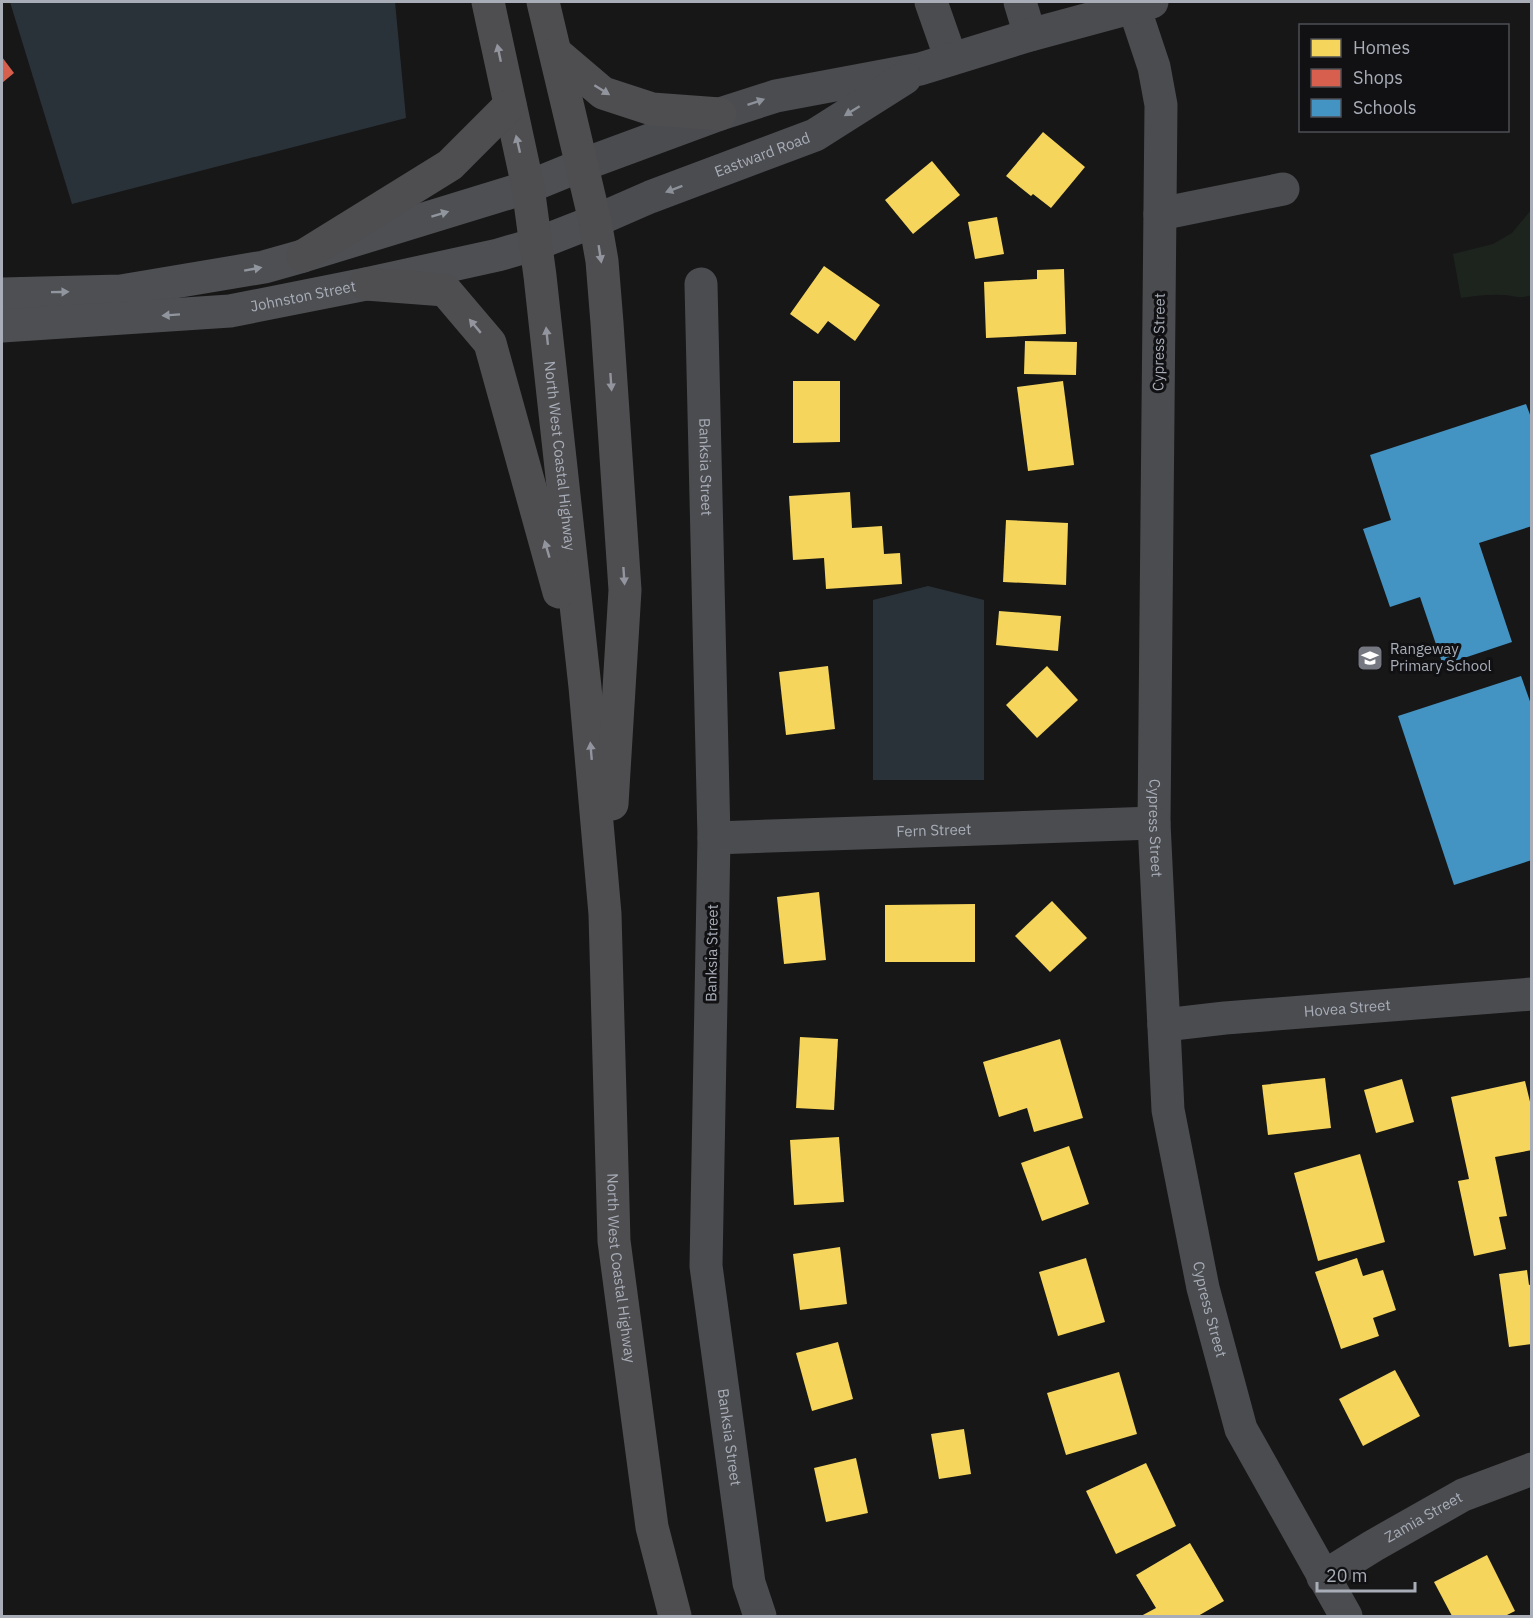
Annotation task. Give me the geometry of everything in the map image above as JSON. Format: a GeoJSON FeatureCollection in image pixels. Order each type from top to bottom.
{"type":"FeatureCollection","features":[{"type":"Feature","properties":{"kind":"highway","name":"North West Coastal Highway"},"geometry":{"type":"LineString","coordinates":[[488,2],[528,187],[536,244],[585,687],[605,914],[614,1241],[652,1527],[675,1617]]}},
{"type":"Feature","properties":{"kind":"highway","name":"North West Coastal Highway"},"geometry":{"type":"LineString","coordinates":[[543,2],[595,221],[602,261],[608,323],[625,590],[605,914]]}},
{"type":"Feature","properties":{"kind":"highway"},"geometry":{"type":"LineString","coordinates":[[556,53],[603,93],[652,109],[720,114]]}},
{"type":"Feature","properties":{"kind":"highway"},"geometry":{"type":"LineString","coordinates":[[303,256],[450,165],[510,105]]}},
{"type":"Feature","properties":{"kind":"highway"},"geometry":{"type":"LineString","coordinates":[[366,284],[445,290],[490,343],[585,687]]}},
{"type":"Feature","properties":{"kind":"main road"},"geometry":{"type":"LineString","coordinates":[[2,294],[121,291],[264,267],[528,187],[582,165]]}},
{"type":"Feature","properties":{"kind":"main road","name":"Johnston Street"},"geometry":{"type":"LineString","coordinates":[[2,326],[230,311],[498,255],[536,244],[595,221]]}},
{"type":"Feature","properties":{"kind":"street"},"geometry":{"type":"LineString","coordinates":[[931,2],[951,59]]}},
{"type":"Feature","properties":{"kind":"street"},"geometry":{"type":"LineString","coordinates":[[1020,2],[1030,35]]}},
{"type":"Feature","properties":{"kind":"street","name":"Eastward Road"},"geometry":{"type":"LineString","coordinates":[[582,165],[720,114],[776,96],[920,69],[1030,35],[1143,4]]}},
{"type":"Feature","properties":{"kind":"street","name":"Cypress Street"},"geometry":{"type":"LineString","coordinates":[[1143,4],[1161,105],[1154,824],[1168,1110],[1203,1288],[1241,1429],[1346,1617]]}},
{"type":"Feature","properties":{"kind":"street","name":"Eastward Road"},"geometry":{"type":"LineString","coordinates":[[595,221],[650,197],[815,135],[920,69]]}},
{"type":"Feature","properties":{"kind":"street"},"geometry":{"type":"LineString","coordinates":[[1160,214],[1283,189]]}},
{"type":"Feature","properties":{"kind":"street","name":"Banksia Street"},"geometry":{"type":"LineString","coordinates":[[701,284],[714,838],[706,1266],[749,1583],[760,1617]]}},
{"type":"Feature","properties":{"kind":"street","name":"Fern Street"},"geometry":{"type":"LineString","coordinates":[[714,838],[1154,824]]}},
{"type":"Feature","properties":{"kind":"street","name":"Hovea Street"},"geometry":{"type":"LineString","coordinates":[[1164,1025],[1237,1017],[1532,994]]}},
{"type":"Feature","properties":{"kind":"street","name":"Zamia Street"},"geometry":{"type":"LineString","coordinates":[[1323,1577],[1463,1495],[1532,1469]]}},
{"type":"Feature","properties":{"kind":"shaded area"},"geometry":{"type":"Polygon","coordinates":[[[10,2],[395,2],[406,118],[72,204],[10,2]]]}},
{"type":"Feature","properties":{"kind":"shaded area"},"geometry":{"type":"Polygon","coordinates":[[[1531,210],[1531,295],[1519,297],[1487,295],[1461,298],[1453,254],[1493,244],[1512,233],[1531,210]]]}},
{"type":"Feature","properties":{"kind":"shaded area"},"geometry":{"type":"Polygon","coordinates":[[[928,586],[984,600],[984,780],[873,780],[873,600],[928,586]]]}},
{"type":"Feature","properties":{"kind":"building: Homes"},"geometry":{"type":"Polygon","coordinates":[[[1043,132],[1085,167],[1051,208],[1033,194],[1031,196],[1006,176],[1043,132]]]}},
{"type":"Feature","properties":{"kind":"building: Homes"},"geometry":{"type":"Polygon","coordinates":[[[932,161],[960,195],[913,234],[885,200],[932,161]]]}},
{"type":"Feature","properties":{"kind":"building: Homes"},"geometry":{"type":"Polygon","coordinates":[[[997,217],[1004,254],[975,259],[968,222],[997,217]]]}},
{"type":"Feature","properties":{"kind":"building: Homes"},"geometry":{"type":"Polygon","coordinates":[[[824,266],[880,305],[855,341],[828,321],[818,334],[790,314],[824,266]]]}},
{"type":"Feature","properties":{"kind":"building: Homes"},"geometry":{"type":"Polygon","coordinates":[[[1064,269],[1066,334],[986,338],[984,282],[1037,279],[1037,270],[1064,269]]]}},
{"type":"Feature","properties":{"kind":"building: Homes"},"geometry":{"type":"Polygon","coordinates":[[[1025,341],[1077,342],[1076,375],[1024,374],[1025,341]]]}},
{"type":"Feature","properties":{"kind":"building: Homes"},"geometry":{"type":"Polygon","coordinates":[[[793,381],[840,381],[840,442],[793,443],[793,381]]]}},
{"type":"Feature","properties":{"kind":"building: Homes"},"geometry":{"type":"Polygon","coordinates":[[[1063,381],[1074,465],[1028,471],[1017,387],[1063,381]]]}},
{"type":"Feature","properties":{"kind":"building: Homes"},"geometry":{"type":"Polygon","coordinates":[[[850,492],[852,528],[882,526],[884,554],[900,553],[902,584],[826,589],[824,558],[793,560],[789,496],[850,492]]]}},
{"type":"Feature","properties":{"kind":"building: Homes"},"geometry":{"type":"Polygon","coordinates":[[[1006,520],[1068,523],[1066,585],[1003,582],[1006,520]]]}},
{"type":"Feature","properties":{"kind":"building: Homes"},"geometry":{"type":"Polygon","coordinates":[[[999,611],[1061,616],[1058,651],[996,645],[999,611]]]}},
{"type":"Feature","properties":{"kind":"building: Homes"},"geometry":{"type":"Polygon","coordinates":[[[828,666],[835,729],[786,735],[779,672],[828,666]]]}},
{"type":"Feature","properties":{"kind":"building: Homes"},"geometry":{"type":"Polygon","coordinates":[[[1047,666],[1078,700],[1037,738],[1006,705],[1047,666]]]}},
{"type":"Feature","properties":{"kind":"building: Homes"},"geometry":{"type":"Polygon","coordinates":[[[819,892],[826,960],[784,964],[777,897],[819,892]]]}},
{"type":"Feature","properties":{"kind":"building: Homes"},"geometry":{"type":"Polygon","coordinates":[[[1052,901],[1087,938],[1050,972],[1015,936],[1052,901]]]}},
{"type":"Feature","properties":{"kind":"building: Homes"},"geometry":{"type":"Polygon","coordinates":[[[975,904],[975,962],[885,962],[885,905],[975,904]]]}},
{"type":"Feature","properties":{"kind":"building: Homes"},"geometry":{"type":"Polygon","coordinates":[[[800,1037],[838,1039],[834,1110],[796,1108],[800,1037]]]}},
{"type":"Feature","properties":{"kind":"building: Homes"},"geometry":{"type":"Polygon","coordinates":[[[1060,1039],[1083,1118],[1034,1132],[1027,1108],[999,1117],[983,1062],[1060,1039]]]}},
{"type":"Feature","properties":{"kind":"building: Homes"},"geometry":{"type":"Polygon","coordinates":[[[1325,1078],[1331,1128],[1268,1135],[1262,1085],[1325,1078]]]}},
{"type":"Feature","properties":{"kind":"building: Homes"},"geometry":{"type":"Polygon","coordinates":[[[1402,1079],[1414,1122],[1376,1133],[1364,1090],[1402,1079]]]}},
{"type":"Feature","properties":{"kind":"building: Homes"},"geometry":{"type":"Polygon","coordinates":[[[1525,1081],[1532,1110],[1532,1150],[1495,1157],[1507,1216],[1499,1217],[1506,1249],[1474,1256],[1458,1181],[1469,1179],[1451,1097],[1525,1081]]]}},
{"type":"Feature","properties":{"kind":"building: Homes"},"geometry":{"type":"Polygon","coordinates":[[[839,1137],[844,1202],[794,1205],[790,1140],[839,1137]]]}},
{"type":"Feature","properties":{"kind":"building: Homes"},"geometry":{"type":"Polygon","coordinates":[[[1069,1146],[1089,1204],[1042,1221],[1021,1163],[1069,1146]]]}},
{"type":"Feature","properties":{"kind":"building: Homes"},"geometry":{"type":"Polygon","coordinates":[[[1360,1154],[1385,1242],[1318,1261],[1294,1173],[1360,1154]]]}},
{"type":"Feature","properties":{"kind":"building: Homes"},"geometry":{"type":"Polygon","coordinates":[[[840,1247],[847,1304],[800,1310],[793,1254],[840,1247]]]}},
{"type":"Feature","properties":{"kind":"building: Homes"},"geometry":{"type":"Polygon","coordinates":[[[1086,1258],[1105,1322],[1058,1336],[1039,1272],[1086,1258]]]}},
{"type":"Feature","properties":{"kind":"building: Homes"},"geometry":{"type":"Polygon","coordinates":[[[1357,1258],[1363,1276],[1383,1270],[1396,1310],[1373,1318],[1379,1336],[1341,1349],[1315,1272],[1357,1258]]]}},
{"type":"Feature","properties":{"kind":"building: Homes"},"geometry":{"type":"Polygon","coordinates":[[[1527,1270],[1529,1285],[1532,1284],[1532,1344],[1509,1347],[1499,1274],[1527,1270]]]}},
{"type":"Feature","properties":{"kind":"building: Homes"},"geometry":{"type":"Polygon","coordinates":[[[838,1342],[853,1399],[812,1411],[796,1353],[838,1342]]]}},
{"type":"Feature","properties":{"kind":"building: Homes"},"geometry":{"type":"Polygon","coordinates":[[[1395,1370],[1420,1416],[1363,1446],[1339,1399],[1395,1370]]]}},
{"type":"Feature","properties":{"kind":"building: Homes"},"geometry":{"type":"Polygon","coordinates":[[[1119,1372],[1137,1434],[1066,1455],[1047,1393],[1119,1372]]]}},
{"type":"Feature","properties":{"kind":"building: Homes"},"geometry":{"type":"Polygon","coordinates":[[[964,1429],[971,1474],[939,1479],[931,1434],[964,1429]]]}},
{"type":"Feature","properties":{"kind":"building: Homes"},"geometry":{"type":"Polygon","coordinates":[[[856,1458],[868,1513],[826,1522],[814,1468],[856,1458]]]}},
{"type":"Feature","properties":{"kind":"building: Homes"},"geometry":{"type":"Polygon","coordinates":[[[1146,1463],[1176,1526],[1116,1554],[1086,1491],[1146,1463]]]}},
{"type":"Feature","properties":{"kind":"building: Homes"},"geometry":{"type":"Polygon","coordinates":[[[1190,1543],[1224,1601],[1198,1616],[1141,1616],[1156,1608],[1136,1575],[1190,1543]]]}},
{"type":"Feature","properties":{"kind":"building: Homes"},"geometry":{"type":"Polygon","coordinates":[[[1487,1555],[1515,1611],[1505,1616],[1452,1616],[1434,1582],[1487,1555]]]}},
{"type":"Feature","properties":{"kind":"building: Shops"},"geometry":{"type":"Polygon","coordinates":[[[2,57],[14,73],[2,83],[2,57]]]}},
{"type":"Feature","properties":{"kind":"building: Schools"},"geometry":{"type":"Polygon","coordinates":[[[1526,404],[1532,420],[1532,526],[1479,543],[1512,642],[1443,665],[1420,597],[1390,607],[1363,529],[1391,520],[1370,455],[1526,404]]]}},
{"type":"Feature","properties":{"kind":"building: Schools"},"geometry":{"type":"Polygon","coordinates":[[[1521,676],[1532,707],[1532,860],[1454,885],[1398,716],[1521,676]]]}},
{"type":"Feature","properties":{"kind":"place","name":"Rangeway Primary School"},"geometry":{"type":"Point","coordinates":[1370,658]}}]}
